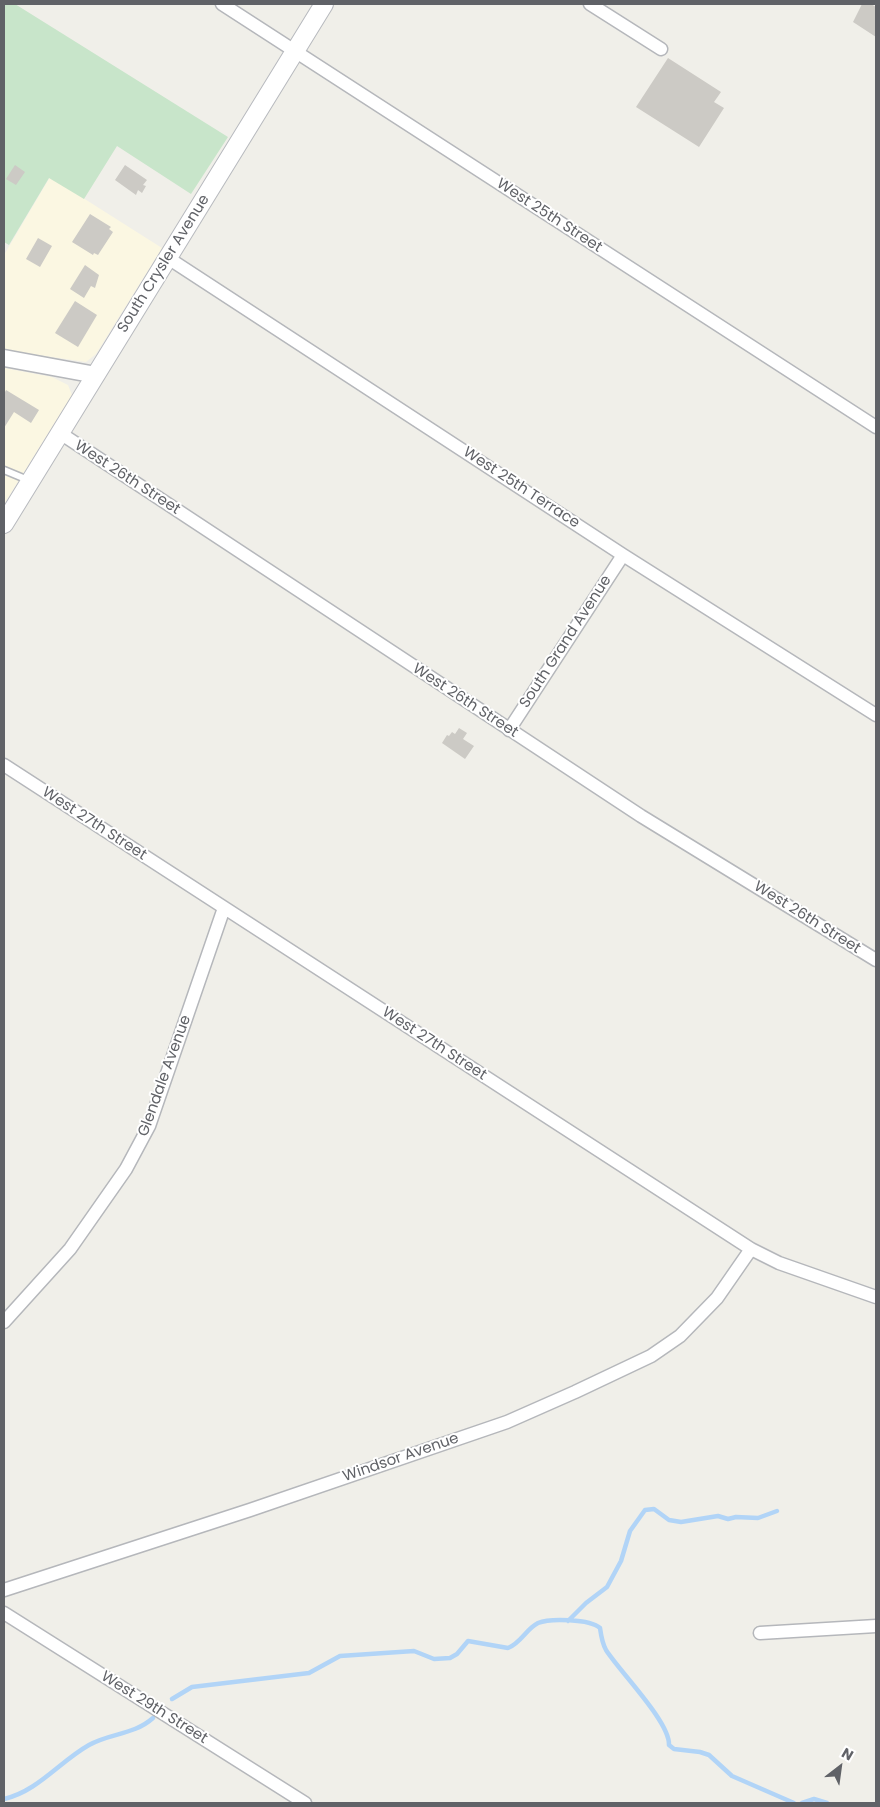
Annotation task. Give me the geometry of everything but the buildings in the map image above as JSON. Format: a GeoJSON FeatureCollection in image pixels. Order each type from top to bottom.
{"type":"FeatureCollection","features":[{"type":"Feature","properties":{"kind":"main road","name":"South Crysler Avenue"},"geometry":{"type":"LineString","coordinates":[[4,524],[324,4]]}},
{"type":"Feature","properties":{"kind":"street","name":"West 25th Street"},"geometry":{"type":"LineString","coordinates":[[222,4],[876,427]]}},
{"type":"Feature","properties":{"kind":"street"},"geometry":{"type":"LineString","coordinates":[[590,4],[661,49]]}},
{"type":"Feature","properties":{"kind":"street","name":"West 25th Terrace"},"geometry":{"type":"LineString","coordinates":[[168,258],[624,555],[876,715]]}},
{"type":"Feature","properties":{"kind":"street"},"geometry":{"type":"LineString","coordinates":[[4,358],[96,375]]}},
{"type":"Feature","properties":{"kind":"street","name":"West 26th Street"},"geometry":{"type":"LineString","coordinates":[[60,433],[641,816],[876,960]]}},
{"type":"Feature","properties":{"kind":"street","name":"South Grand Avenue"},"geometry":{"type":"LineString","coordinates":[[509,730],[624,555]]}},
{"type":"Feature","properties":{"kind":"street","name":"West 27th Street"},"geometry":{"type":"LineString","coordinates":[[4,765],[751,1250],[779,1263],[876,1298]]}},
{"type":"Feature","properties":{"kind":"street","name":"Glendale Avenue"},"geometry":{"type":"LineString","coordinates":[[4,1322],[70,1249],[126,1169],[149,1126],[224,908]]}},
{"type":"Feature","properties":{"kind":"street","name":"Windsor Avenue"},"geometry":{"type":"LineString","coordinates":[[4,1590],[250,1510],[499,1424],[575,1392],[651,1356],[680,1336],[717,1298],[751,1250]]}},
{"type":"Feature","properties":{"kind":"street","name":"West 29th Street"},"geometry":{"type":"LineString","coordinates":[[4,1613],[305,1803]]}},
{"type":"Feature","properties":{"kind":"street"},"geometry":{"type":"LineString","coordinates":[[760,1633],[876,1626]]}},
{"type":"Feature","properties":{"kind":"lane"},"geometry":{"type":"LineString","coordinates":[[4,470],[30,481]]}},
{"type":"Feature","properties":{"kind":"shaded area"},"geometry":{"type":"Polygon","coordinates":[[[50,177],[162,248],[96,354],[86,362],[4,350],[4,255],[50,177]]]}},
{"type":"Feature","properties":{"kind":"shaded area"},"geometry":{"type":"Polygon","coordinates":[[[4,368],[52,377],[68,385],[72,395],[4,504],[4,368]]]}},
{"type":"Feature","properties":{"kind":"green space"},"geometry":{"type":"Polygon","coordinates":[[[4,4],[15,4],[228,137],[191,194],[117,146],[84,199],[49,178],[9,245],[4,242],[4,4]]]}},
{"type":"Feature","properties":{"kind":"waterway"},"geometry":{"type":"LineString","coordinates":[[568,1621],[586,1603],[607,1587],[621,1561],[630,1531],[645,1510],[654,1509],[669,1520],[681,1522],[718,1516],[728,1519],[736,1517],[758,1518],[777,1511]]}},
{"type":"Feature","properties":{"kind":"waterway"},"geometry":{"type":"LineString","coordinates":[[172,1699],[192,1687],[309,1673],[340,1656],[414,1651],[434,1659],[450,1658],[457,1654],[468,1641],[508,1648],[513,1646],[538,1623],[551,1620],[579,1621],[600,1628],[606,1650],[662,1724],[669,1745],[674,1749],[709,1755],[732,1776],[794,1803]]}},
{"type":"Feature","properties":{"kind":"waterway"},"geometry":{"type":"LineString","coordinates":[[4,1799],[27,1790],[89,1745],[138,1728],[153,1718]]}},
{"type":"Feature","properties":{"kind":"waterway"},"geometry":{"type":"LineString","coordinates":[[802,1803],[814,1799],[827,1803]]}}]}
